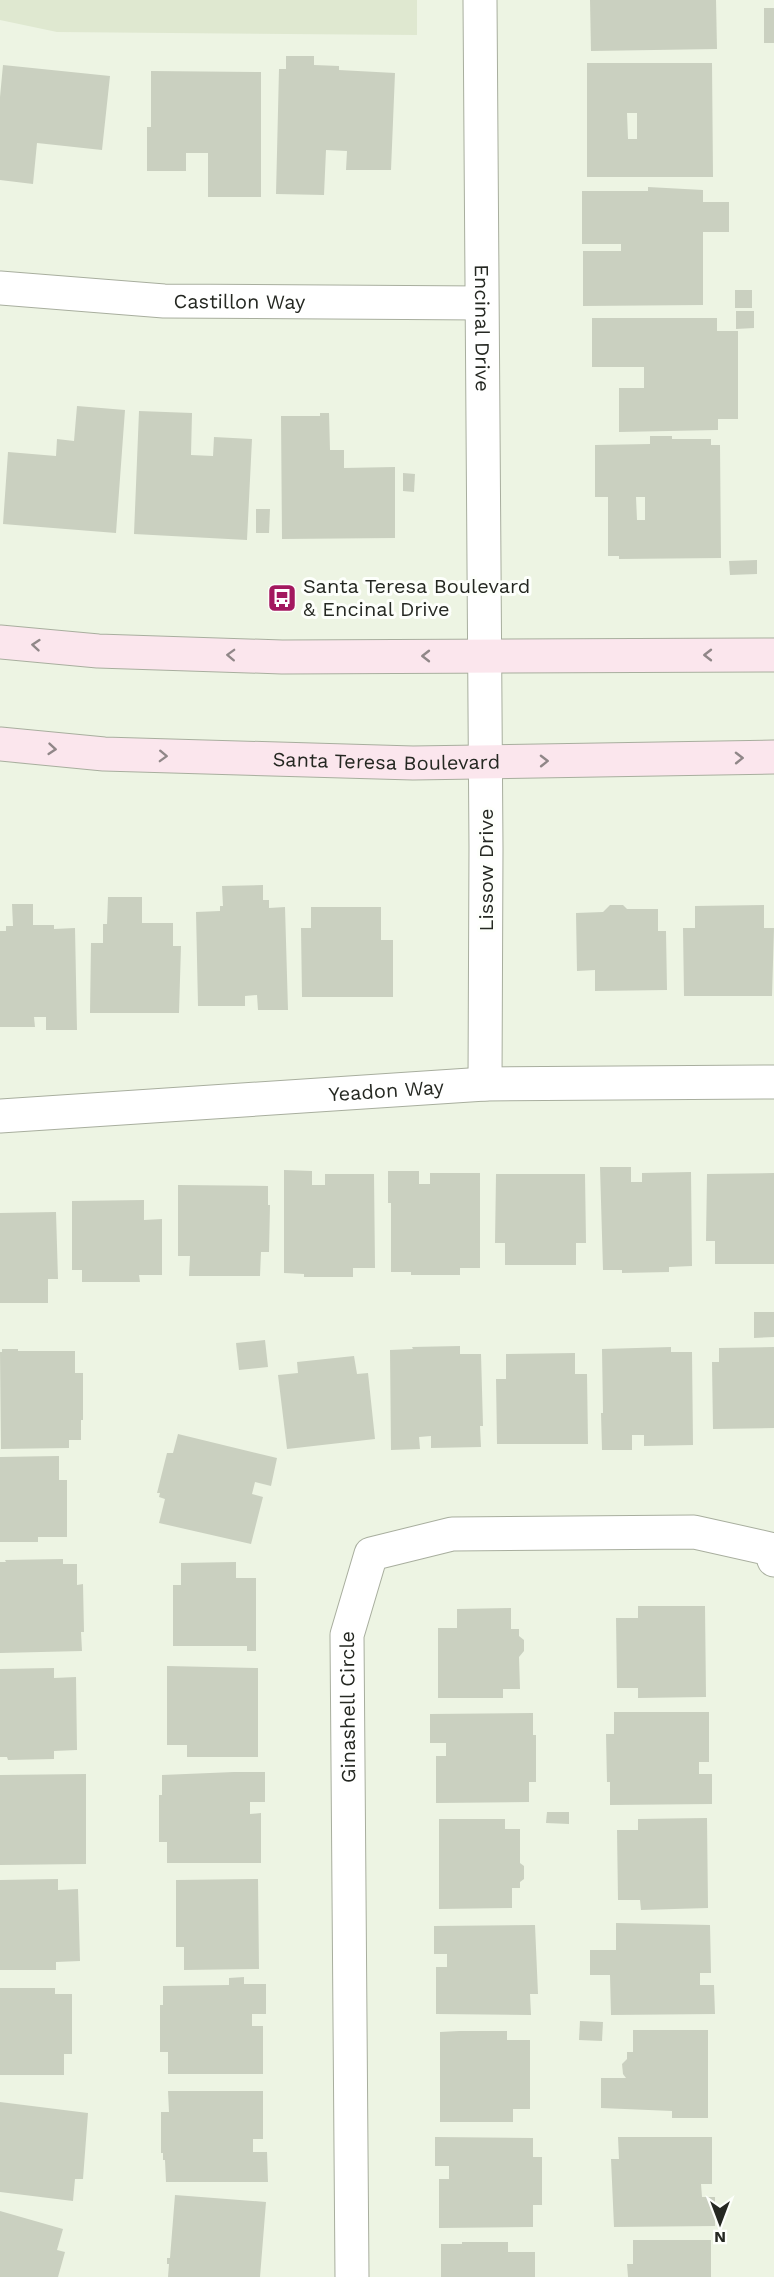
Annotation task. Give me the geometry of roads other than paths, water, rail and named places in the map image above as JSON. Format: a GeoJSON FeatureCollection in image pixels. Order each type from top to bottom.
{"type":"FeatureCollection","features":[{"type":"Feature","properties":{"kind":"main road"},"geometry":{"type":"LineString","coordinates":[[0,642],[98,651],[282,657],[774,655]]}},
{"type":"Feature","properties":{"kind":"main road","name":"Santa Teresa Boulevard"},"geometry":{"type":"LineString","coordinates":[[0,744],[104,754],[413,763],[774,757]]}},
{"type":"Feature","properties":{"kind":"street","name":"Encinal Drive"},"geometry":{"type":"LineString","coordinates":[[480,0],[484,656]]}},
{"type":"Feature","properties":{"kind":"street","name":"Castillon Way"},"geometry":{"type":"LineString","coordinates":[[0,288],[164,301],[481,303]]}},
{"type":"Feature","properties":{"kind":"street","name":"Lissow Drive"},"geometry":{"type":"LineString","coordinates":[[484,656],[487,1029],[485,1084]]}},
{"type":"Feature","properties":{"kind":"street","name":"Yeadon Way"},"geometry":{"type":"LineString","coordinates":[[0,1116],[485,1084],[774,1082]]}},
{"type":"Feature","properties":{"kind":"street","name":"Ginashell Circle"},"geometry":{"type":"LineString","coordinates":[[352,2277],[347,1635],[371,1554],[452,1534],[694,1532],[770,1549],[774,1560]]}},
{"type":"Feature","properties":{"kind":"place","name":"Santa Teresa Boulevard & Encinal Drive"},"geometry":{"type":"Point","coordinates":[282,598]}}]}
